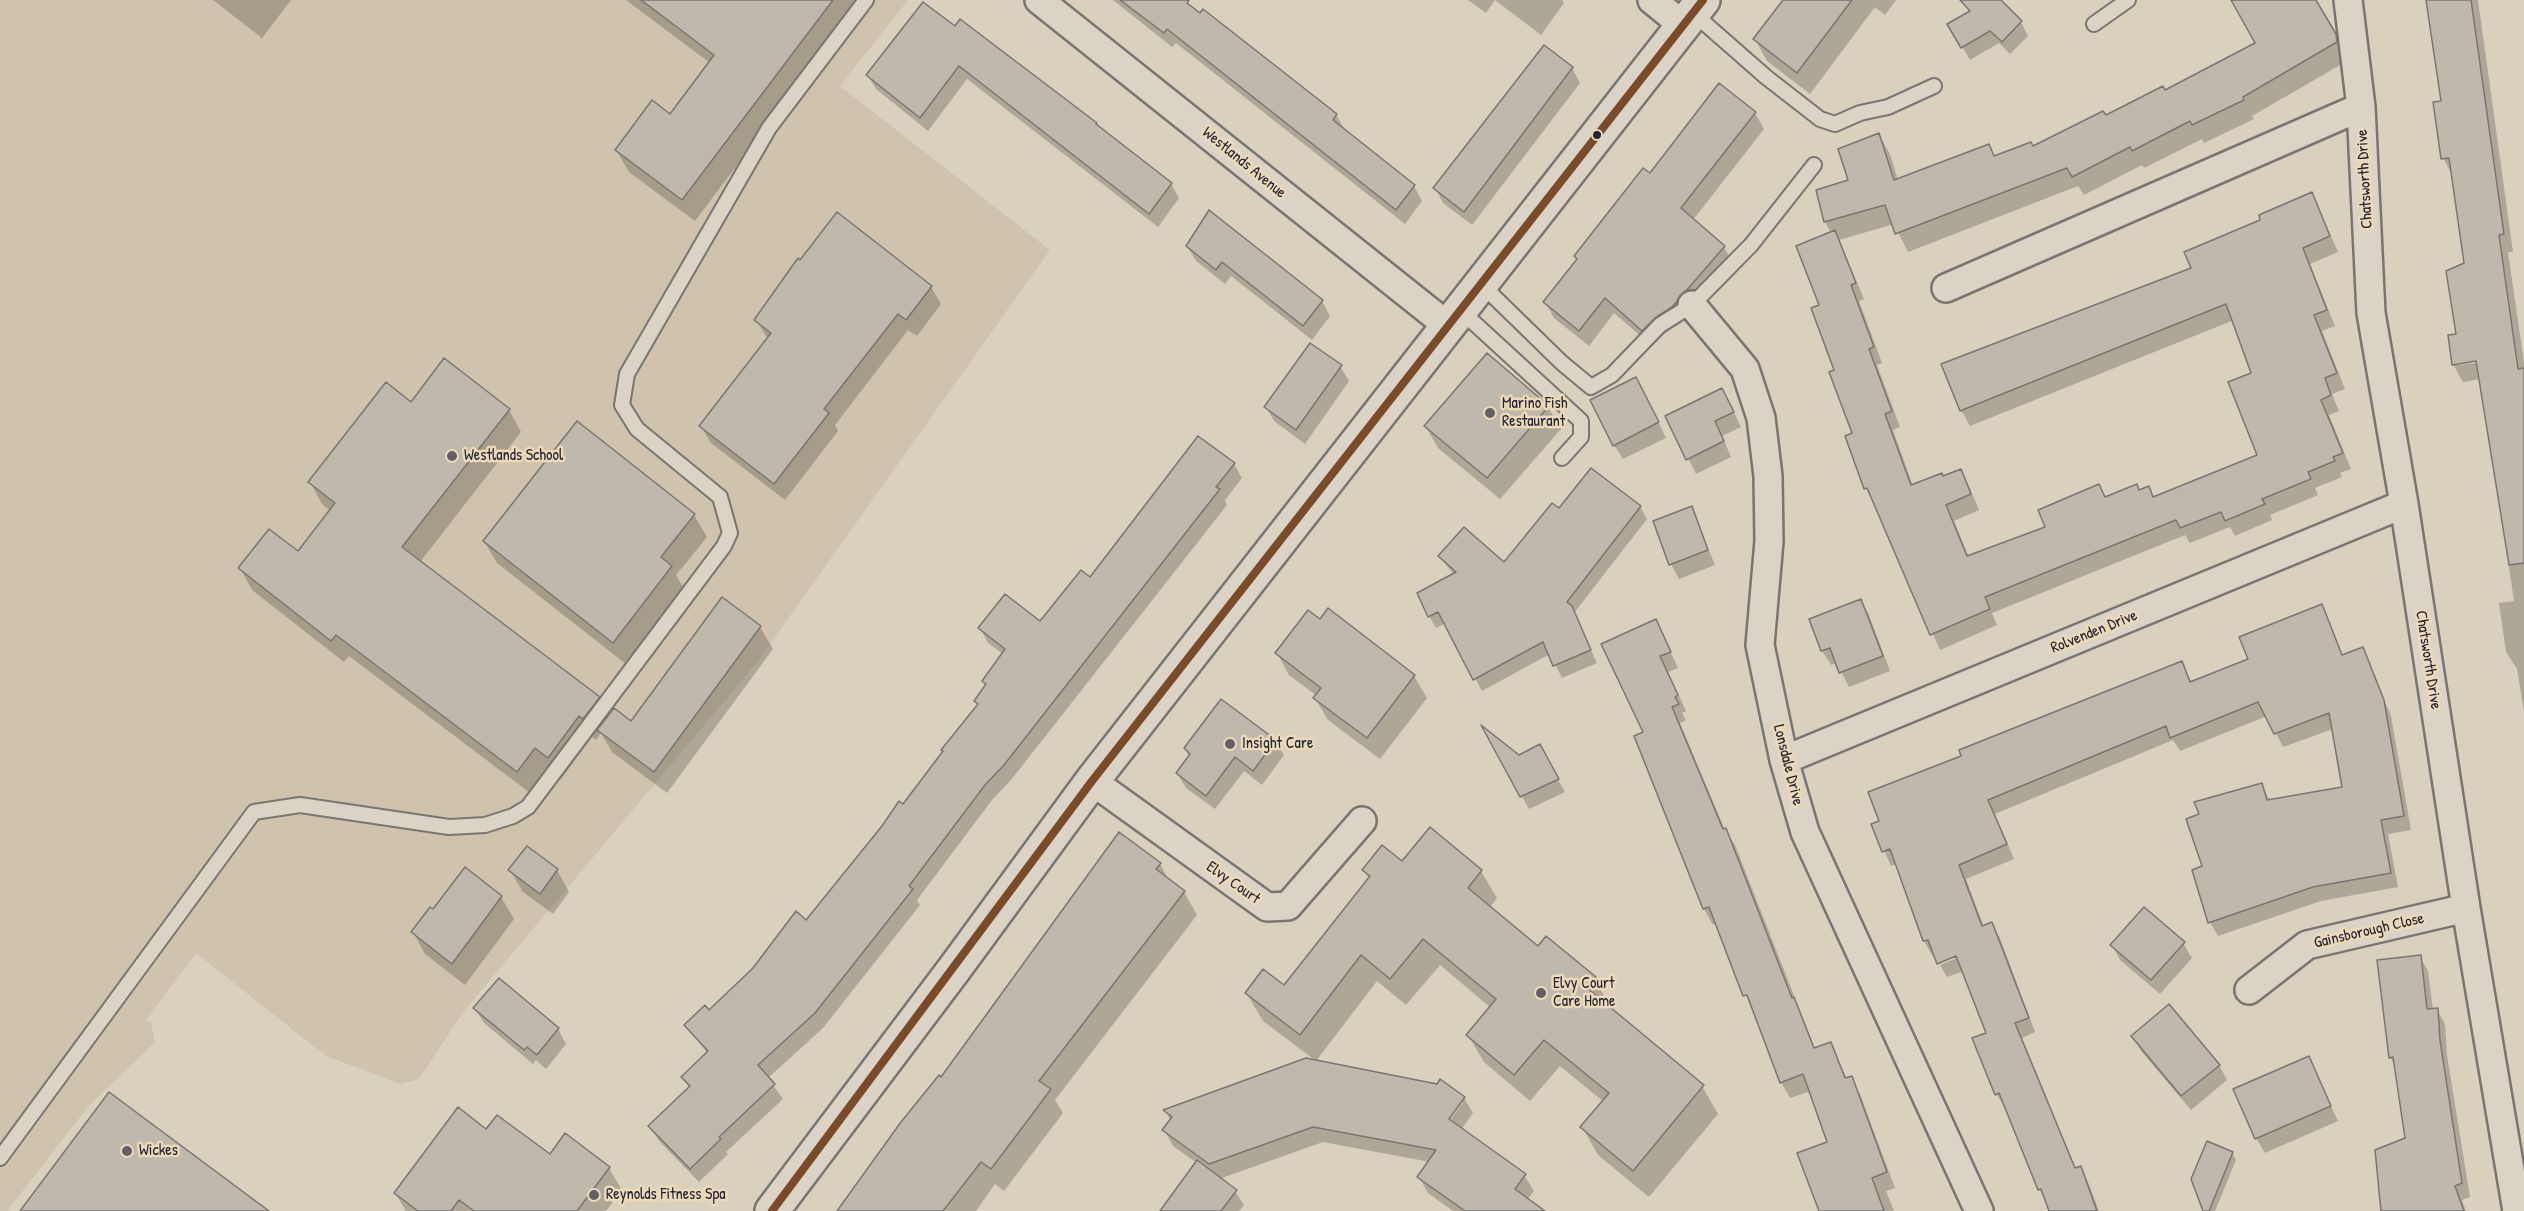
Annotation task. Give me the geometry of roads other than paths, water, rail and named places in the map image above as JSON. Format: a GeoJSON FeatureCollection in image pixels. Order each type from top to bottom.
{"type":"FeatureCollection","features":[{"type":"Feature","properties":{"kind":"main road"},"geometry":{"type":"LineString","coordinates":[[772,1211],[1092,781],[1693,13]]}},
{"type":"Feature","properties":{"kind":"street","name":"Westlands Avenue"},"geometry":{"type":"LineString","coordinates":[[1039,0],[1454,318]]}},
{"type":"Feature","properties":{"kind":"street"},"geometry":{"type":"LineString","coordinates":[[1652,0],[1693,13]]}},
{"type":"Feature","properties":{"kind":"street","name":"Chatsworth Drive"},"geometry":{"type":"LineString","coordinates":[[2348,0],[2361,107],[2371,313],[2404,504],[2466,908],[2517,1211]]}},
{"type":"Feature","properties":{"kind":"street","name":"Chatsworth Drive"},"geometry":{"type":"LineString","coordinates":[[1946,288],[2361,107]]}},
{"type":"Feature","properties":{"kind":"street","name":"Lonsdale Drive"},"geometry":{"type":"LineString","coordinates":[[1692,305],[1745,369],[1761,418],[1768,476],[1769,541],[1760,645],[1784,760],[1806,832],[1979,1211]]}},
{"type":"Feature","properties":{"kind":"street","name":"Rolvenden Drive"},"geometry":{"type":"LineString","coordinates":[[1784,760],[2404,504]]}},
{"type":"Feature","properties":{"kind":"street","name":"Elvy Court"},"geometry":{"type":"LineString","coordinates":[[1092,781],[1268,907],[1288,906],[1362,820]]}},
{"type":"Feature","properties":{"kind":"street","name":"Gainsborough Close"},"geometry":{"type":"LineString","coordinates":[[2249,990],[2307,945],[2466,908]]}},
{"type":"Feature","properties":{"kind":"lane"},"geometry":{"type":"LineString","coordinates":[[0,1158],[254,812],[300,805],[449,826],[485,825],[513,816],[528,807],[717,556],[730,533],[720,497],[637,429],[622,405],[627,374],[769,128],[866,0]]}},
{"type":"Feature","properties":{"kind":"lane"},"geometry":{"type":"LineString","coordinates":[[2094,24],[2128,0]]}},
{"type":"Feature","properties":{"kind":"lane"},"geometry":{"type":"LineString","coordinates":[[1693,13],[1766,77],[1820,119],[1835,124],[1860,113],[1888,107],[1934,86]]}},
{"type":"Feature","properties":{"kind":"lane"},"geometry":{"type":"LineString","coordinates":[[1481,284],[1562,363],[1591,387],[1612,375],[1660,325],[1692,305],[1751,245],[1814,165]]}},
{"type":"Feature","properties":{"kind":"lane"},"geometry":{"type":"LineString","coordinates":[[1454,318],[1581,421],[1581,436],[1562,458]]}},
{"type":"Feature","properties":{"kind":"place","name":"Marino Fish Restaurant"},"geometry":{"type":"Point","coordinates":[1490,413]}},
{"type":"Feature","properties":{"kind":"place","name":"Westlands School"},"geometry":{"type":"Point","coordinates":[452,456]}},
{"type":"Feature","properties":{"kind":"place","name":"Insight Care"},"geometry":{"type":"Point","coordinates":[1230,744]}},
{"type":"Feature","properties":{"kind":"place","name":"Elvy Court Care Home"},"geometry":{"type":"Point","coordinates":[1541,993]}},
{"type":"Feature","properties":{"kind":"place","name":"Wickes"},"geometry":{"type":"Point","coordinates":[127,1151]}},
{"type":"Feature","properties":{"kind":"place","name":"Reynolds Fitness Spa"},"geometry":{"type":"Point","coordinates":[594,1195]}}]}
